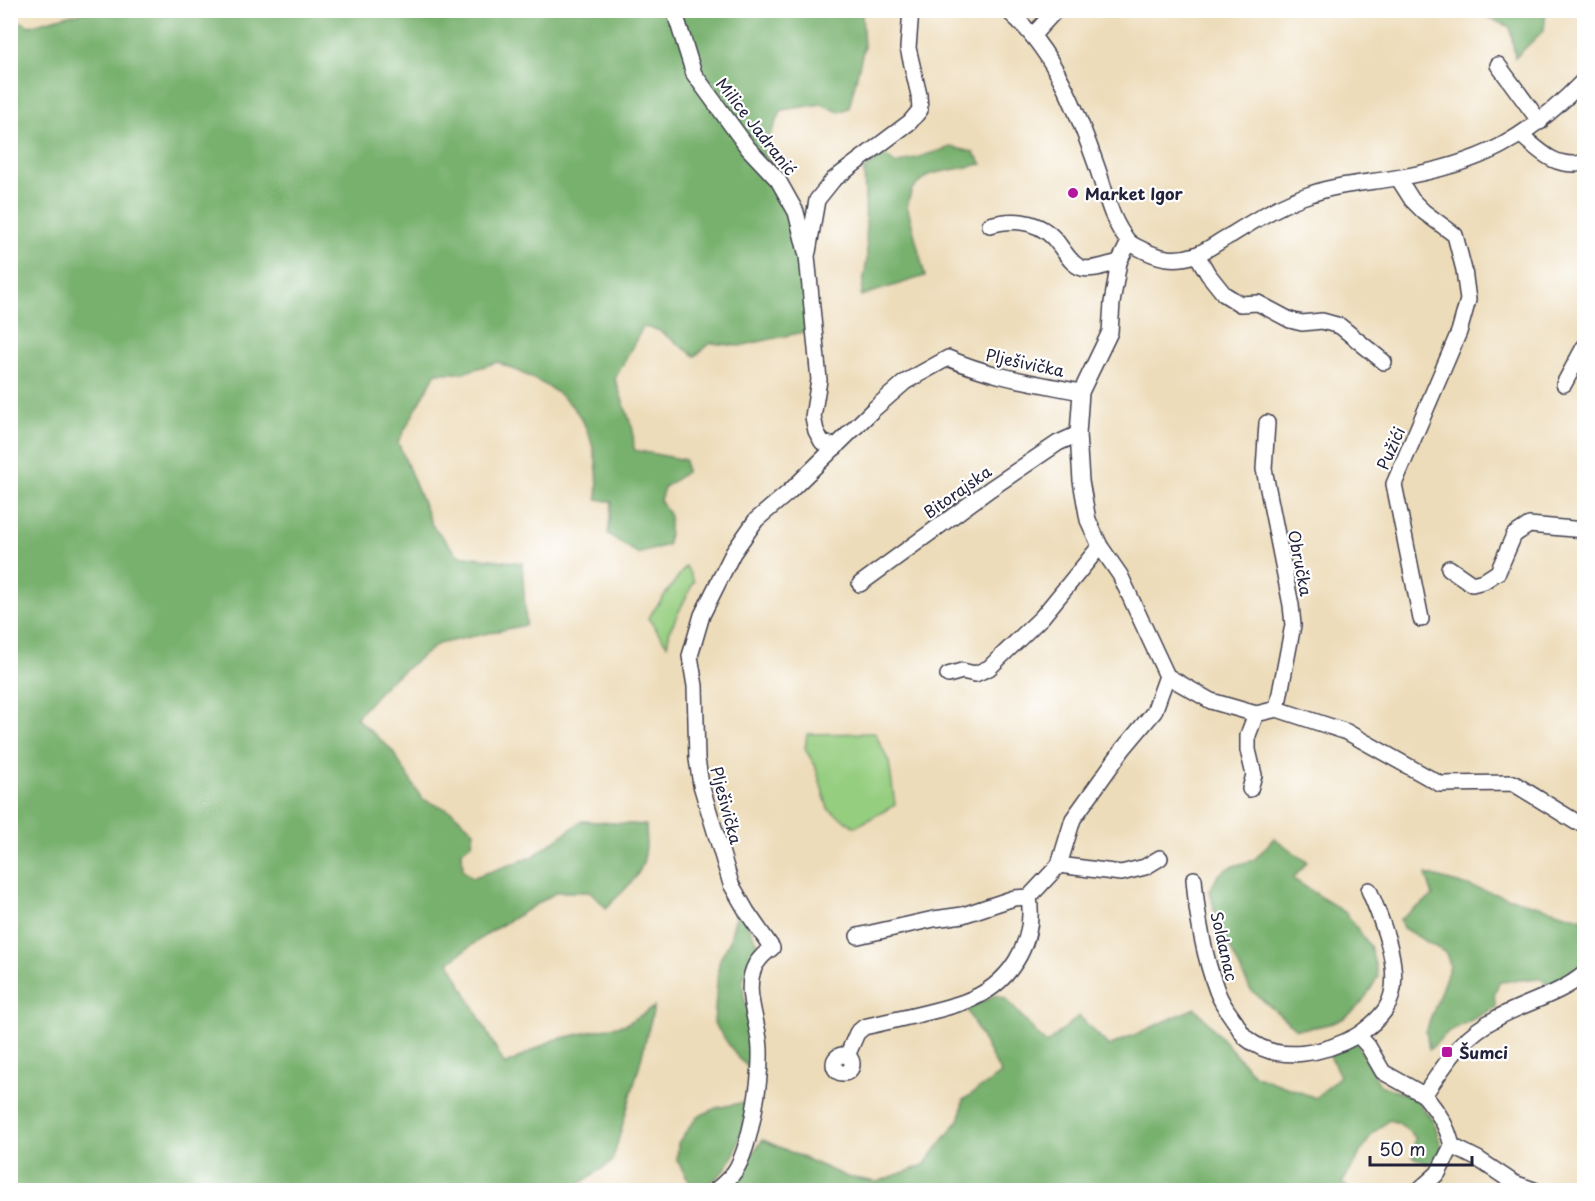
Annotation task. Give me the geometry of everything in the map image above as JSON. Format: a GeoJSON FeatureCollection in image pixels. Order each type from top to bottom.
{"type":"FeatureCollection","features":[{"type":"Feature","properties":{"kind":"street","name":"Milice Jadranić"},"geometry":{"type":"LineString","coordinates":[[674,10],[694,74],[748,148],[778,180],[796,212],[807,256]]}},
{"type":"Feature","properties":{"kind":"street"},"geometry":{"type":"LineString","coordinates":[[836,447],[822,442],[816,431],[813,417],[819,380],[807,256],[817,200],[833,180],[910,122],[920,110],[919,95],[908,48],[911,10]]}},
{"type":"Feature","properties":{"kind":"street"},"geometry":{"type":"LineString","coordinates":[[1007,10],[1033,35],[1076,110],[1114,219],[1129,242],[1155,256],[1168,259],[1197,255],[1272,210],[1312,193],[1443,169],[1508,143],[1560,106],[1584,80]]}},
{"type":"Feature","properties":{"kind":"street"},"geometry":{"type":"LineString","coordinates":[[1033,35],[1056,10]]}},
{"type":"Feature","properties":{"kind":"street"},"geometry":{"type":"LineString","coordinates":[[1498,65],[1540,122]]}},
{"type":"Feature","properties":{"kind":"street"},"geometry":{"type":"LineString","coordinates":[[1521,135],[1560,164],[1584,163]]}},
{"type":"Feature","properties":{"kind":"street","name":"Pužići"},"geometry":{"type":"LineString","coordinates":[[1398,178],[1412,200],[1455,236],[1464,270],[1468,300],[1459,332],[1394,484],[1421,620]]}},
{"type":"Feature","properties":{"kind":"street"},"geometry":{"type":"LineString","coordinates":[[990,225],[1004,220],[1035,224],[1056,240],[1072,262],[1083,268],[1091,269],[1119,262]]}},
{"type":"Feature","properties":{"kind":"street","name":"Plješivička"},"geometry":{"type":"LineString","coordinates":[[716,1191],[735,1171],[743,1154],[750,1127],[759,1075],[760,1048],[750,988],[755,965],[772,948],[731,884],[701,785],[697,759],[695,686],[690,656],[702,615],[733,553],[756,520],[789,492],[905,382],[948,358],[970,368],[1000,377],[1081,392],[1110,332],[1119,262],[1129,242]]}},
{"type":"Feature","properties":{"kind":"street"},"geometry":{"type":"LineString","coordinates":[[1197,255],[1224,294],[1240,304],[1258,303],[1290,320],[1302,323],[1322,321],[1340,326],[1384,362]]}},
{"type":"Feature","properties":{"kind":"street"},"geometry":{"type":"LineString","coordinates":[[1564,384],[1584,347]]}},
{"type":"Feature","properties":{"kind":"street"},"geometry":{"type":"LineString","coordinates":[[1081,392],[1078,434],[1081,481],[1088,520],[1100,546],[1120,575],[1167,676],[1211,701],[1256,714],[1276,709],[1347,732],[1440,783],[1513,783],[1576,822],[1584,822]]}},
{"type":"Feature","properties":{"kind":"street","name":"Obručka"},"geometry":{"type":"LineString","coordinates":[[1267,423],[1264,469],[1289,593],[1293,625],[1276,709]]}},
{"type":"Feature","properties":{"kind":"street","name":"Bitorajska"},"geometry":{"type":"LineString","coordinates":[[860,584],[1058,442],[1078,434]]}},
{"type":"Feature","properties":{"kind":"street"},"geometry":{"type":"LineString","coordinates":[[1449,568],[1472,584],[1484,581],[1498,572],[1514,535],[1529,525],[1584,530]]}},
{"type":"Feature","properties":{"kind":"street"},"geometry":{"type":"LineString","coordinates":[[948,675],[962,671],[975,674],[989,668],[1042,617],[1100,546]]}},
{"type":"Feature","properties":{"kind":"street"},"geometry":{"type":"LineString","coordinates":[[858,936],[963,915],[1014,898],[1029,897],[1059,865],[1073,819],[1123,749],[1154,712],[1167,676]]}},
{"type":"Feature","properties":{"kind":"street"},"geometry":{"type":"LineString","coordinates":[[1250,789],[1254,775],[1248,750],[1248,735],[1256,714]]}},
{"type":"Feature","properties":{"kind":"street"},"geometry":{"type":"LineString","coordinates":[[1059,865],[1121,873],[1144,867],[1160,858]]}},
{"type":"Feature","properties":{"kind":"street","name":"Soldanac"},"geometry":{"type":"LineString","coordinates":[[1194,879],[1202,935],[1217,992],[1246,1037],[1262,1047],[1282,1053],[1327,1050],[1358,1035],[1375,1022],[1387,1008],[1392,992],[1393,973],[1390,947],[1369,890]]}},
{"type":"Feature","properties":{"kind":"street"},"geometry":{"type":"LineString","coordinates":[[847,1056],[857,1033],[864,1027],[966,1001],[997,983],[1007,974],[1022,951],[1029,934],[1031,919],[1029,897]]}},
{"type":"Feature","properties":{"kind":"street"},"geometry":{"type":"LineString","coordinates":[[1424,1095],[1465,1039],[1498,1017],[1557,992],[1584,974]]}},
{"type":"Feature","properties":{"kind":"street"},"geometry":{"type":"LineString","coordinates":[[1358,1035],[1368,1046],[1383,1072],[1424,1095],[1440,1114],[1448,1130],[1452,1146],[1438,1173],[1419,1191]]}},
{"type":"Feature","properties":{"kind":"street"},"geometry":{"type":"LineString","coordinates":[[1452,1146],[1478,1159],[1514,1183],[1534,1191]]}},
{"type":"Feature","properties":{"kind":"green space"},"geometry":{"type":"Polygon","coordinates":[[[106,10],[820,10],[827,14],[830,11],[864,11],[862,15],[864,47],[849,108],[839,112],[822,104],[782,110],[763,150],[795,208],[809,294],[804,332],[739,346],[711,343],[695,356],[658,330],[643,327],[615,379],[633,430],[634,450],[685,460],[686,472],[664,488],[660,500],[670,516],[668,545],[638,554],[608,534],[612,502],[597,499],[596,461],[589,436],[578,414],[554,391],[498,362],[462,373],[436,373],[398,442],[432,525],[458,555],[522,563],[526,625],[438,644],[386,684],[356,718],[391,749],[422,799],[451,811],[474,831],[472,843],[462,851],[463,870],[472,878],[532,857],[582,821],[646,825],[645,853],[639,872],[606,908],[591,892],[557,892],[490,932],[449,962],[505,1065],[553,1040],[626,1024],[654,1007],[612,1162],[570,1190],[11,1190],[10,11],[13,18],[29,26],[69,15],[106,10]]]}},
{"type":"Feature","properties":{"kind":"green space"},"geometry":{"type":"Polygon","coordinates":[[[1482,11],[1546,11],[1544,30],[1515,58],[1510,27],[1484,16],[1482,11]]]}},
{"type":"Feature","properties":{"kind":"green space"},"geometry":{"type":"Polygon","coordinates":[[[951,147],[973,152],[982,164],[930,174],[912,189],[907,205],[925,276],[861,296],[867,259],[864,170],[883,154],[896,164],[951,147]]]}},
{"type":"Feature","properties":{"kind":"green space"},"geometry":{"type":"Polygon","coordinates":[[[686,566],[694,581],[670,630],[667,645],[648,618],[686,566]]]}},
{"type":"Feature","properties":{"kind":"green space"},"geometry":{"type":"Polygon","coordinates":[[[875,733],[889,762],[895,805],[855,827],[828,809],[815,765],[805,749],[807,734],[875,733]]]}},
{"type":"Feature","properties":{"kind":"green space"},"geometry":{"type":"Polygon","coordinates":[[[1274,838],[1307,862],[1293,879],[1346,913],[1370,946],[1378,976],[1355,1010],[1336,1022],[1296,1029],[1250,989],[1216,919],[1210,891],[1218,875],[1230,867],[1254,860],[1274,838]]]}},
{"type":"Feature","properties":{"kind":"green space"},"geometry":{"type":"Polygon","coordinates":[[[1426,874],[1584,919],[1584,961],[1552,989],[1540,978],[1500,982],[1495,994],[1496,1007],[1448,1032],[1429,1050],[1426,1031],[1450,966],[1446,953],[1403,928],[1400,919],[1433,896],[1426,874]]]}},
{"type":"Feature","properties":{"kind":"green space"},"geometry":{"type":"Polygon","coordinates":[[[738,908],[758,943],[743,979],[744,996],[752,1027],[753,1071],[738,1058],[714,1023],[720,959],[729,943],[738,908]]]}},
{"type":"Feature","properties":{"kind":"green space"},"geometry":{"type":"Polygon","coordinates":[[[995,995],[1005,998],[1046,1044],[1079,1016],[1109,1046],[1195,1008],[1254,1075],[1316,1098],[1340,1076],[1330,1056],[1356,1043],[1380,1085],[1415,1098],[1434,1122],[1443,1153],[1428,1164],[1413,1157],[1415,1137],[1399,1123],[1389,1120],[1372,1134],[1342,1183],[1351,1190],[723,1190],[763,1140],[847,1177],[877,1182],[924,1165],[960,1118],[963,1100],[1001,1074],[967,1010],[995,995]]]}},
{"type":"Feature","properties":{"kind":"green space"},"geometry":{"type":"Polygon","coordinates":[[[741,1103],[748,1104],[740,1138],[732,1158],[727,1167],[705,1187],[694,1190],[677,1160],[678,1143],[697,1117],[716,1108],[741,1103]]]}},
{"type":"Feature","properties":{"kind":"place","name":"Market Igor"},"geometry":{"type":"Point","coordinates":[1073,193]}},
{"type":"Feature","properties":{"kind":"place","name":"Šumci"},"geometry":{"type":"Point","coordinates":[1447,1052]}}]}
